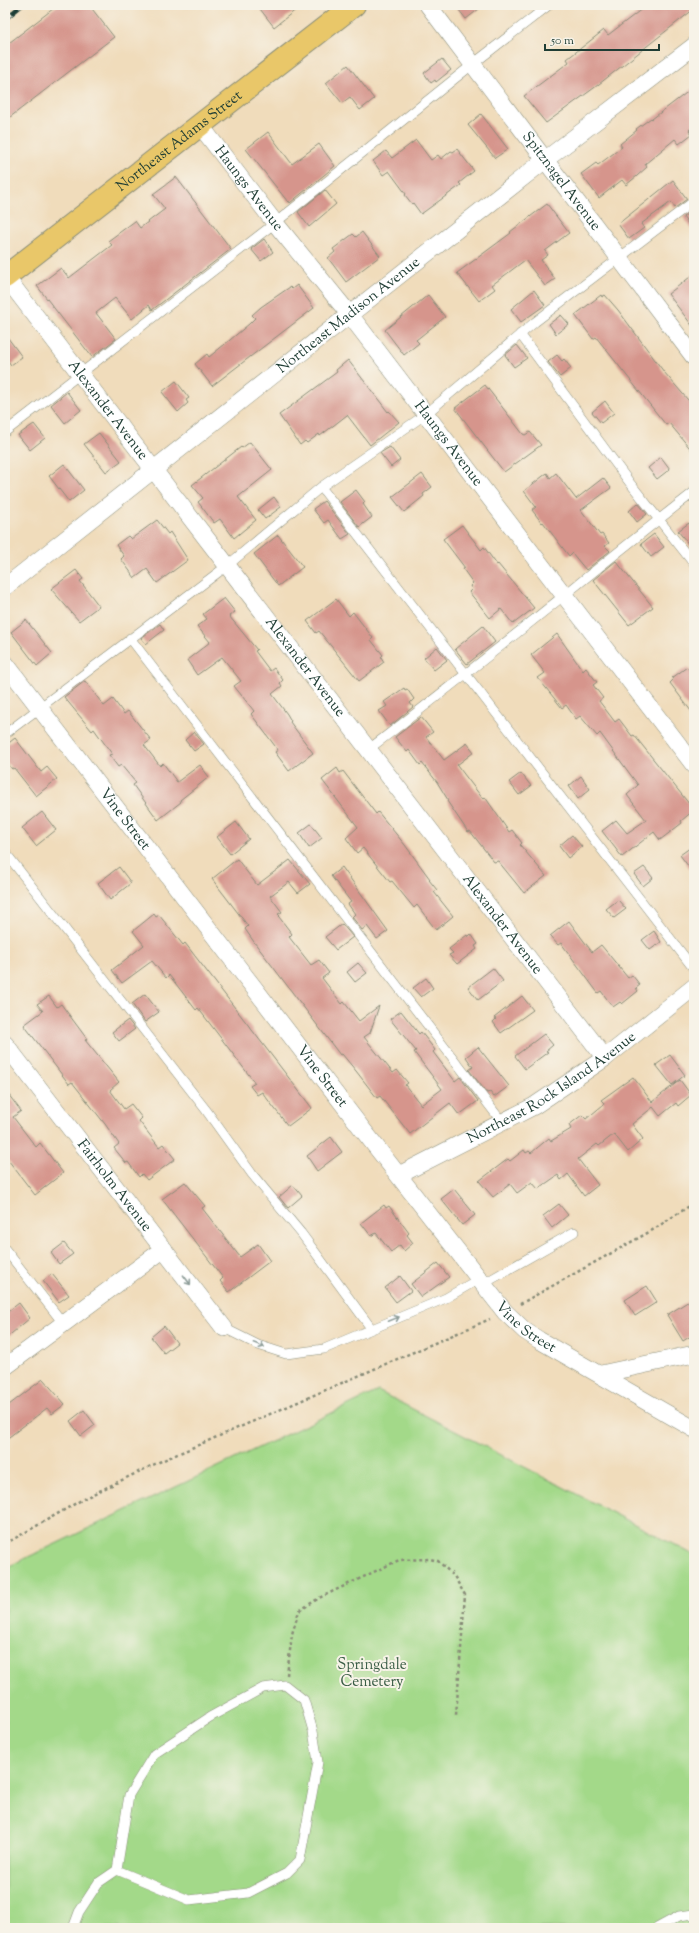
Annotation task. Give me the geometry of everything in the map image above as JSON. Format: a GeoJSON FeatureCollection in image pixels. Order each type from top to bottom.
{"type":"FeatureCollection","features":[{"type":"Feature","properties":{"kind":"main road","name":"Northeast Adams Street"},"geometry":{"type":"LineString","coordinates":[[5,276],[354,5]]}},
{"type":"Feature","properties":{"kind":"street","name":"Spitznagel Avenue"},"geometry":{"type":"LineString","coordinates":[[428,5],[693,352]]}},
{"type":"Feature","properties":{"kind":"street","name":"Northeast Madison Avenue"},"geometry":{"type":"LineString","coordinates":[[5,587],[546,160],[694,46]]}},
{"type":"Feature","properties":{"kind":"street","name":"Haungs Avenue"},"geometry":{"type":"LineString","coordinates":[[200,125],[275,223],[350,315],[694,765]]}},
{"type":"Feature","properties":{"kind":"street","name":"Alexander Avenue"},"geometry":{"type":"LineString","coordinates":[[5,276],[605,1058]]}},
{"type":"Feature","properties":{"kind":"street","name":"Vine Street"},"geometry":{"type":"LineString","coordinates":[[5,663],[358,1124],[505,1312],[525,1331],[694,1429]]}},
{"type":"Feature","properties":{"kind":"street","name":"Northeast Rock Island Avenue"},"geometry":{"type":"LineString","coordinates":[[399,1175],[534,1106],[605,1058],[694,987]]}},
{"type":"Feature","properties":{"kind":"street","name":"Fairholm Avenue"},"geometry":{"type":"LineString","coordinates":[[5,1044],[224,1328]]}},
{"type":"Feature","properties":{"kind":"street"},"geometry":{"type":"LineString","coordinates":[[5,1367],[164,1249]]}},
{"type":"Feature","properties":{"kind":"street"},"geometry":{"type":"LineString","coordinates":[[601,1374],[694,1354]]}},
{"type":"Feature","properties":{"kind":"lane"},"geometry":{"type":"LineString","coordinates":[[5,432],[275,223],[549,5]]}},
{"type":"Feature","properties":{"kind":"lane"},"geometry":{"type":"LineString","coordinates":[[5,734],[228,565],[321,487],[426,414],[520,334],[694,201]]}},
{"type":"Feature","properties":{"kind":"lane"},"geometry":{"type":"LineString","coordinates":[[520,334],[659,520],[694,564]]}},
{"type":"Feature","properties":{"kind":"lane"},"geometry":{"type":"LineString","coordinates":[[321,487],[694,969]]}},
{"type":"Feature","properties":{"kind":"lane"},"geometry":{"type":"LineString","coordinates":[[369,749],[466,674],[564,594],[694,492]]}},
{"type":"Feature","properties":{"kind":"lane"},"geometry":{"type":"LineString","coordinates":[[130,638],[502,1122]]}},
{"type":"Feature","properties":{"kind":"lane"},"geometry":{"type":"LineString","coordinates":[[5,852],[206,1110],[252,1174],[301,1234],[371,1328]]}},
{"type":"Feature","properties":{"kind":"lane"},"geometry":{"type":"LineString","coordinates":[[224,1328],[258,1346],[286,1354],[324,1349],[481,1282],[574,1232]]}},
{"type":"Feature","properties":{"kind":"lane"},"geometry":{"type":"LineString","coordinates":[[5,1249],[63,1323]]}},
{"type":"Feature","properties":{"kind":"lane"},"geometry":{"type":"LineString","coordinates":[[73,1928],[79,1912],[98,1883],[117,1870],[129,1795],[154,1754],[210,1717],[263,1688],[285,1685],[304,1700],[314,1731],[318,1762],[300,1860],[287,1873],[248,1893],[189,1900],[117,1870]]}},
{"type":"Feature","properties":{"kind":"lane"},"geometry":{"type":"LineString","coordinates":[[657,1928],[679,1916],[694,1914]]}},
{"type":"Feature","properties":{"kind":"path"},"geometry":{"type":"LineString","coordinates":[[514,1308],[651,1231],[694,1203]]}},
{"type":"Feature","properties":{"kind":"path"},"geometry":{"type":"LineString","coordinates":[[5,1544],[85,1498],[159,1462],[495,1317]]}},
{"type":"Feature","properties":{"kind":"path"},"geometry":{"type":"LineString","coordinates":[[285,1685],[292,1634],[299,1611],[319,1598],[399,1560],[430,1559],[438,1561],[454,1576],[465,1595],[456,1715]]}},
{"type":"Feature","properties":{"kind":"green space","name":"Springdale Cemetery"},"geometry":{"type":"Polygon","coordinates":[[[378,1391],[694,1555],[694,1928],[5,1928],[5,1568],[378,1391]]]}},
{"type":"Feature","properties":{"kind":"building"},"geometry":{"type":"Polygon","coordinates":[[[58,5],[89,5],[114,37],[5,121],[5,46],[58,5]]]}},
{"type":"Feature","properties":{"kind":"building"},"geometry":{"type":"Polygon","coordinates":[[[257,5],[302,5],[274,27],[257,5]]]}},
{"type":"Feature","properties":{"kind":"building"},"geometry":{"type":"Polygon","coordinates":[[[455,5],[484,5],[466,19],[455,5]]]}},
{"type":"Feature","properties":{"kind":"building"},"geometry":{"type":"Polygon","coordinates":[[[647,5],[694,5],[694,9],[594,88],[546,123],[524,96],[569,62],[567,59],[604,30],[608,35],[647,5]]]}},
{"type":"Feature","properties":{"kind":"building"},"geometry":{"type":"Polygon","coordinates":[[[442,59],[451,70],[436,82],[435,80],[431,83],[424,73],[442,59]]]}},
{"type":"Feature","properties":{"kind":"building"},"geometry":{"type":"Polygon","coordinates":[[[348,65],[374,99],[360,110],[350,97],[342,103],[326,83],[348,65]]]}},
{"type":"Feature","properties":{"kind":"building"},"geometry":{"type":"Polygon","coordinates":[[[694,87],[694,126],[689,130],[692,134],[679,144],[675,139],[645,164],[647,167],[626,185],[622,180],[599,198],[581,174],[596,163],[598,165],[622,147],[620,144],[637,130],[636,129],[651,118],[652,119],[694,87]]]}},
{"type":"Feature","properties":{"kind":"building"},"geometry":{"type":"Polygon","coordinates":[[[481,114],[508,149],[495,158],[468,125],[481,114]]]}},
{"type":"Feature","properties":{"kind":"building"},"geometry":{"type":"Polygon","coordinates":[[[268,132],[292,164],[319,144],[335,166],[290,203],[289,201],[288,202],[246,149],[268,132]]]}},
{"type":"Feature","properties":{"kind":"building"},"geometry":{"type":"Polygon","coordinates":[[[416,140],[431,160],[438,155],[441,159],[451,151],[453,152],[457,149],[474,171],[459,183],[461,185],[421,214],[405,195],[406,194],[389,171],[383,175],[373,161],[386,151],[392,158],[416,140]]]}},
{"type":"Feature","properties":{"kind":"building"},"geometry":{"type":"Polygon","coordinates":[[[176,177],[231,249],[152,310],[149,305],[132,319],[115,298],[96,313],[116,339],[92,357],[37,286],[61,268],[69,278],[112,245],[108,241],[135,221],[140,228],[165,209],[153,194],[176,177]]]}},
{"type":"Feature","properties":{"kind":"building"},"geometry":{"type":"Polygon","coordinates":[[[673,180],[687,199],[675,208],[671,202],[641,224],[644,228],[629,239],[618,224],[673,180]]]}},
{"type":"Feature","properties":{"kind":"building"},"geometry":{"type":"Polygon","coordinates":[[[325,190],[336,204],[309,227],[298,212],[325,190]]]}},
{"type":"Feature","properties":{"kind":"building"},"geometry":{"type":"Polygon","coordinates":[[[547,204],[569,233],[545,251],[548,255],[541,260],[555,279],[545,286],[525,260],[492,285],[495,289],[479,301],[457,273],[547,204]]]}},
{"type":"Feature","properties":{"kind":"building"},"geometry":{"type":"Polygon","coordinates":[[[694,209],[694,232],[683,217],[694,209]]]}},
{"type":"Feature","properties":{"kind":"building"},"geometry":{"type":"Polygon","coordinates":[[[362,232],[380,256],[346,282],[328,258],[335,252],[333,249],[353,234],[356,237],[362,232]]]}},
{"type":"Feature","properties":{"kind":"building"},"geometry":{"type":"Polygon","coordinates":[[[264,239],[273,252],[261,261],[251,249],[264,239]]]}},
{"type":"Feature","properties":{"kind":"building"},"geometry":{"type":"Polygon","coordinates":[[[694,274],[694,328],[668,294],[694,274]]]}},
{"type":"Feature","properties":{"kind":"building"},"geometry":{"type":"Polygon","coordinates":[[[297,285],[314,308],[212,386],[195,364],[207,354],[209,357],[249,324],[255,318],[252,315],[261,307],[290,287],[292,289],[297,285]]]}},
{"type":"Feature","properties":{"kind":"building"},"geometry":{"type":"Polygon","coordinates":[[[534,290],[545,305],[521,322],[511,309],[534,290]]]}},
{"type":"Feature","properties":{"kind":"building"},"geometry":{"type":"Polygon","coordinates":[[[428,295],[445,317],[416,340],[419,343],[404,355],[385,330],[428,295]]]}},
{"type":"Feature","properties":{"kind":"building"},"geometry":{"type":"Polygon","coordinates":[[[601,295],[602,297],[605,295],[618,310],[664,372],[694,407],[694,453],[669,423],[666,425],[596,337],[593,339],[575,315],[601,295]]]}},
{"type":"Feature","properties":{"kind":"building"},"geometry":{"type":"Polygon","coordinates":[[[561,315],[569,324],[556,334],[549,324],[561,315]]]}},
{"type":"Feature","properties":{"kind":"building"},"geometry":{"type":"Polygon","coordinates":[[[5,334],[22,357],[11,365],[5,357],[5,334]]]}},
{"type":"Feature","properties":{"kind":"building"},"geometry":{"type":"Polygon","coordinates":[[[517,345],[527,358],[514,367],[505,355],[517,345]]]}},
{"type":"Feature","properties":{"kind":"building"},"geometry":{"type":"Polygon","coordinates":[[[557,355],[562,361],[564,359],[571,368],[560,377],[548,362],[557,355]]]}},
{"type":"Feature","properties":{"kind":"building"},"geometry":{"type":"Polygon","coordinates":[[[348,360],[388,412],[389,411],[399,422],[370,445],[347,415],[320,436],[319,434],[307,443],[305,441],[300,445],[279,415],[337,372],[336,370],[348,360]]]}},
{"type":"Feature","properties":{"kind":"building"},"geometry":{"type":"Polygon","coordinates":[[[176,381],[189,398],[186,400],[188,403],[178,412],[162,392],[176,381]]]}},
{"type":"Feature","properties":{"kind":"building"},"geometry":{"type":"Polygon","coordinates":[[[485,385],[523,434],[525,435],[530,432],[541,445],[504,472],[455,408],[485,385]]]}},
{"type":"Feature","properties":{"kind":"building"},"geometry":{"type":"Polygon","coordinates":[[[67,392],[81,410],[65,423],[51,405],[67,392]]]}},
{"type":"Feature","properties":{"kind":"building"},"geometry":{"type":"Polygon","coordinates":[[[605,401],[614,413],[601,423],[592,412],[605,401]]]}},
{"type":"Feature","properties":{"kind":"building"},"geometry":{"type":"Polygon","coordinates":[[[34,424],[45,438],[30,450],[18,435],[34,424]]]}},
{"type":"Feature","properties":{"kind":"building"},"geometry":{"type":"Polygon","coordinates":[[[99,433],[121,461],[106,472],[84,444],[99,433]]]}},
{"type":"Feature","properties":{"kind":"building"},"geometry":{"type":"Polygon","coordinates":[[[250,442],[272,470],[238,497],[256,520],[234,538],[220,519],[214,523],[198,502],[203,498],[192,485],[241,447],[242,448],[250,442]]]}},
{"type":"Feature","properties":{"kind":"building"},"geometry":{"type":"Polygon","coordinates":[[[390,447],[400,460],[391,467],[380,453],[390,447]]]}},
{"type":"Feature","properties":{"kind":"building"},"geometry":{"type":"Polygon","coordinates":[[[661,457],[670,469],[657,479],[648,468],[661,457]]]}},
{"type":"Feature","properties":{"kind":"building"},"geometry":{"type":"Polygon","coordinates":[[[64,464],[84,490],[69,502],[49,476],[64,464]]]}},
{"type":"Feature","properties":{"kind":"building"},"geometry":{"type":"Polygon","coordinates":[[[547,473],[550,478],[556,473],[576,499],[603,478],[611,488],[581,510],[600,535],[602,534],[609,543],[605,546],[610,551],[586,570],[572,553],[569,556],[543,522],[542,523],[532,510],[536,507],[524,491],[547,473]]]}},
{"type":"Feature","properties":{"kind":"building"},"geometry":{"type":"Polygon","coordinates":[[[422,474],[432,487],[423,494],[424,496],[404,512],[392,497],[422,474]]]}},
{"type":"Feature","properties":{"kind":"building"},"geometry":{"type":"Polygon","coordinates":[[[356,490],[365,502],[363,504],[372,517],[359,527],[340,502],[356,490]]]}},
{"type":"Feature","properties":{"kind":"building"},"geometry":{"type":"Polygon","coordinates":[[[274,497],[281,507],[265,519],[258,510],[274,497]]]}},
{"type":"Feature","properties":{"kind":"building"},"geometry":{"type":"Polygon","coordinates":[[[324,501],[350,534],[342,539],[328,520],[324,523],[313,509],[324,501]]]}},
{"type":"Feature","properties":{"kind":"building"},"geometry":{"type":"Polygon","coordinates":[[[638,503],[647,514],[637,522],[629,511],[638,503]]]}},
{"type":"Feature","properties":{"kind":"building"},"geometry":{"type":"Polygon","coordinates":[[[157,520],[168,534],[170,532],[188,560],[157,583],[147,569],[135,578],[121,559],[124,556],[116,545],[128,536],[131,539],[157,520]]]}},
{"type":"Feature","properties":{"kind":"building"},"geometry":{"type":"Polygon","coordinates":[[[689,523],[694,530],[694,551],[678,531],[689,523]]]}},
{"type":"Feature","properties":{"kind":"building"},"geometry":{"type":"Polygon","coordinates":[[[462,525],[481,550],[484,547],[497,565],[498,564],[534,608],[513,624],[501,609],[490,618],[469,592],[472,589],[470,586],[473,583],[463,569],[465,568],[443,539],[462,525]]]}},
{"type":"Feature","properties":{"kind":"building"},"geometry":{"type":"Polygon","coordinates":[[[654,534],[664,547],[651,557],[641,544],[654,534]]]}},
{"type":"Feature","properties":{"kind":"building"},"geometry":{"type":"Polygon","coordinates":[[[278,535],[303,567],[278,586],[254,554],[278,535]]]}},
{"type":"Feature","properties":{"kind":"building"},"geometry":{"type":"Polygon","coordinates":[[[616,561],[653,607],[629,625],[593,580],[616,561]]]}},
{"type":"Feature","properties":{"kind":"building"},"geometry":{"type":"Polygon","coordinates":[[[76,570],[83,579],[80,581],[99,606],[79,621],[51,589],[76,570]]]}},
{"type":"Feature","properties":{"kind":"building"},"geometry":{"type":"Polygon","coordinates":[[[224,598],[235,612],[229,616],[257,650],[255,651],[270,671],[274,668],[283,680],[280,683],[282,686],[272,694],[313,753],[289,771],[275,752],[278,750],[251,714],[254,711],[234,686],[241,681],[222,657],[197,675],[187,660],[210,642],[197,626],[207,619],[203,614],[224,598]]]}},
{"type":"Feature","properties":{"kind":"building"},"geometry":{"type":"Polygon","coordinates":[[[336,599],[349,616],[353,612],[373,638],[371,640],[383,655],[381,657],[384,662],[359,681],[319,631],[316,633],[307,621],[336,599]]]}},
{"type":"Feature","properties":{"kind":"building"},"geometry":{"type":"Polygon","coordinates":[[[26,620],[52,653],[37,666],[11,632],[26,620]]]}},
{"type":"Feature","properties":{"kind":"building"},"geometry":{"type":"Polygon","coordinates":[[[160,624],[164,630],[146,644],[141,638],[160,624]]]}},
{"type":"Feature","properties":{"kind":"building"},"geometry":{"type":"Polygon","coordinates":[[[483,626],[495,642],[467,664],[455,649],[483,626]]]}},
{"type":"Feature","properties":{"kind":"building"},"geometry":{"type":"Polygon","coordinates":[[[557,634],[583,671],[586,668],[597,682],[593,685],[603,698],[599,701],[615,722],[619,719],[632,736],[634,735],[694,810],[681,821],[682,823],[660,840],[654,832],[622,857],[602,831],[616,820],[627,833],[646,820],[627,795],[638,785],[600,733],[597,736],[580,716],[576,719],[566,705],[562,708],[538,678],[545,673],[531,655],[557,634]]]}},
{"type":"Feature","properties":{"kind":"building"},"geometry":{"type":"Polygon","coordinates":[[[437,647],[447,660],[434,670],[424,658],[437,647]]]}},
{"type":"Feature","properties":{"kind":"building"},"geometry":{"type":"Polygon","coordinates":[[[687,667],[694,676],[694,715],[670,683],[673,680],[672,678],[687,667]]]}},
{"type":"Feature","properties":{"kind":"building"},"geometry":{"type":"Polygon","coordinates":[[[85,681],[104,706],[113,699],[124,714],[128,711],[151,740],[144,745],[160,766],[163,763],[177,782],[200,765],[209,777],[158,820],[133,785],[136,783],[121,765],[118,767],[109,755],[112,754],[94,729],[92,731],[64,697],[85,681]]]}},
{"type":"Feature","properties":{"kind":"building"},"geometry":{"type":"Polygon","coordinates":[[[404,688],[405,690],[407,689],[414,699],[410,703],[413,707],[390,726],[379,711],[387,706],[384,702],[404,688]]]}},
{"type":"Feature","properties":{"kind":"building"},"geometry":{"type":"Polygon","coordinates":[[[421,717],[433,732],[426,737],[444,760],[467,743],[474,752],[457,765],[483,799],[485,797],[509,832],[512,830],[522,843],[520,845],[546,876],[524,893],[498,861],[494,862],[470,831],[468,832],[447,801],[448,800],[437,782],[422,763],[420,765],[409,750],[407,752],[395,737],[421,717]]]}},
{"type":"Feature","properties":{"kind":"building"},"geometry":{"type":"Polygon","coordinates":[[[194,732],[204,744],[194,751],[185,740],[194,732]]]}},
{"type":"Feature","properties":{"kind":"building"},"geometry":{"type":"Polygon","coordinates":[[[15,738],[41,772],[47,767],[57,779],[36,796],[14,768],[12,769],[5,760],[5,746],[15,738]]]}},
{"type":"Feature","properties":{"kind":"building"},"geometry":{"type":"Polygon","coordinates":[[[337,768],[340,773],[343,771],[376,814],[378,812],[405,845],[437,890],[434,892],[453,916],[436,930],[417,905],[414,908],[392,881],[390,882],[363,848],[357,853],[346,838],[358,827],[322,780],[337,768]]]}},
{"type":"Feature","properties":{"kind":"building"},"geometry":{"type":"Polygon","coordinates":[[[521,773],[531,786],[519,795],[509,782],[521,773]]]}},
{"type":"Feature","properties":{"kind":"building"},"geometry":{"type":"Polygon","coordinates":[[[581,776],[590,789],[578,799],[569,786],[581,776]]]}},
{"type":"Feature","properties":{"kind":"building"},"geometry":{"type":"Polygon","coordinates":[[[42,812],[56,830],[36,846],[22,828],[42,812]]]}},
{"type":"Feature","properties":{"kind":"building"},"geometry":{"type":"Polygon","coordinates":[[[236,822],[249,839],[230,854],[217,837],[236,822]]]}},
{"type":"Feature","properties":{"kind":"building"},"geometry":{"type":"Polygon","coordinates":[[[311,824],[322,838],[309,848],[299,833],[311,824]]]}},
{"type":"Feature","properties":{"kind":"building"},"geometry":{"type":"Polygon","coordinates":[[[572,835],[582,847],[568,858],[559,846],[572,835]]]}},
{"type":"Feature","properties":{"kind":"building"},"geometry":{"type":"Polygon","coordinates":[[[694,845],[694,874],[680,855],[694,845]]]}},
{"type":"Feature","properties":{"kind":"building"},"geometry":{"type":"Polygon","coordinates":[[[237,859],[257,885],[290,860],[310,884],[298,893],[289,882],[270,896],[282,912],[278,914],[292,934],[289,937],[311,965],[319,960],[329,973],[322,978],[342,1004],[344,1002],[359,1021],[379,1006],[370,1033],[364,1037],[393,1073],[397,1070],[408,1083],[405,1085],[421,1105],[442,1089],[414,1052],[416,1051],[390,1019],[401,1011],[419,1034],[421,1032],[435,1050],[433,1052],[455,1081],[460,1077],[478,1101],[459,1115],[450,1103],[410,1134],[380,1096],[377,1098],[342,1054],[340,1055],[254,942],[245,929],[248,926],[212,879],[237,859]]]}},
{"type":"Feature","properties":{"kind":"building"},"geometry":{"type":"Polygon","coordinates":[[[119,867],[131,883],[110,900],[98,883],[119,867]]]}},
{"type":"Feature","properties":{"kind":"building"},"geometry":{"type":"Polygon","coordinates":[[[342,867],[388,931],[377,939],[367,926],[362,930],[352,917],[355,914],[348,904],[351,902],[331,876],[342,867]]]}},
{"type":"Feature","properties":{"kind":"building"},"geometry":{"type":"Polygon","coordinates":[[[644,867],[653,878],[643,886],[634,874],[644,867]]]}},
{"type":"Feature","properties":{"kind":"building"},"geometry":{"type":"Polygon","coordinates":[[[618,900],[626,909],[614,918],[606,909],[618,900]]]}},
{"type":"Feature","properties":{"kind":"building"},"geometry":{"type":"Polygon","coordinates":[[[154,914],[156,917],[159,915],[183,945],[185,943],[312,1108],[288,1126],[262,1092],[257,1095],[250,1086],[255,1083],[198,1008],[196,1010],[169,975],[166,978],[152,961],[122,983],[112,970],[144,945],[133,931],[154,914]]]}},
{"type":"Feature","properties":{"kind":"building"},"geometry":{"type":"Polygon","coordinates":[[[569,921],[592,952],[601,945],[628,978],[632,975],[640,985],[636,988],[638,991],[622,1004],[620,1002],[613,1007],[601,991],[598,993],[561,943],[558,945],[550,936],[569,921]]]}},
{"type":"Feature","properties":{"kind":"building"},"geometry":{"type":"Polygon","coordinates":[[[342,924],[353,937],[336,950],[325,937],[342,924]]]}},
{"type":"Feature","properties":{"kind":"building"},"geometry":{"type":"Polygon","coordinates":[[[654,931],[661,942],[650,950],[642,940],[654,931]]]}},
{"type":"Feature","properties":{"kind":"building"},"geometry":{"type":"Polygon","coordinates":[[[471,934],[478,944],[475,946],[477,949],[457,964],[449,955],[453,953],[449,949],[467,935],[468,937],[471,934]]]}},
{"type":"Feature","properties":{"kind":"building"},"geometry":{"type":"Polygon","coordinates":[[[358,963],[367,973],[355,982],[347,972],[358,963]]]}},
{"type":"Feature","properties":{"kind":"building"},"geometry":{"type":"Polygon","coordinates":[[[493,968],[503,981],[478,1000],[468,987],[493,968]]]}},
{"type":"Feature","properties":{"kind":"building"},"geometry":{"type":"Polygon","coordinates":[[[426,978],[433,988],[421,997],[413,988],[426,978]]]}},
{"type":"Feature","properties":{"kind":"building"},"geometry":{"type":"Polygon","coordinates":[[[145,994],[159,1012],[145,1022],[132,1004],[145,994]]]}},
{"type":"Feature","properties":{"kind":"building"},"geometry":{"type":"Polygon","coordinates":[[[49,996],[57,1007],[61,1004],[87,1039],[85,1040],[119,1082],[110,1090],[124,1109],[131,1104],[142,1118],[139,1121],[159,1147],[163,1144],[175,1159],[147,1180],[142,1174],[139,1177],[128,1162],[126,1163],[114,1148],[119,1144],[105,1124],[72,1082],[69,1084],[24,1025],[43,1011],[37,1004],[49,996]]]}},
{"type":"Feature","properties":{"kind":"building"},"geometry":{"type":"Polygon","coordinates":[[[522,996],[533,1010],[501,1033],[493,1022],[496,1019],[494,1018],[522,996]]]}},
{"type":"Feature","properties":{"kind":"building"},"geometry":{"type":"Polygon","coordinates":[[[128,1020],[135,1029],[119,1041],[112,1032],[128,1020]]]}},
{"type":"Feature","properties":{"kind":"building"},"geometry":{"type":"Polygon","coordinates":[[[544,1034],[553,1045],[546,1051],[548,1052],[525,1069],[515,1056],[544,1034]]]}},
{"type":"Feature","properties":{"kind":"building"},"geometry":{"type":"Polygon","coordinates":[[[478,1047],[509,1086],[494,1097],[490,1092],[487,1093],[469,1070],[473,1067],[466,1057],[478,1047]]]}},
{"type":"Feature","properties":{"kind":"building"},"geometry":{"type":"Polygon","coordinates":[[[670,1055],[685,1075],[672,1085],[656,1065],[670,1055]]]}},
{"type":"Feature","properties":{"kind":"building"},"geometry":{"type":"Polygon","coordinates":[[[633,1077],[652,1102],[680,1080],[691,1095],[678,1106],[676,1103],[660,1116],[653,1107],[632,1124],[643,1139],[628,1152],[614,1134],[599,1146],[597,1144],[578,1159],[598,1185],[584,1196],[568,1174],[561,1180],[558,1175],[538,1189],[532,1182],[517,1193],[510,1184],[493,1197],[479,1181],[508,1159],[510,1161],[524,1150],[526,1153],[529,1151],[531,1153],[549,1138],[551,1141],[571,1129],[569,1125],[582,1115],[586,1119],[603,1105],[604,1103],[601,1100],[633,1077]]]}},
{"type":"Feature","properties":{"kind":"building"},"geometry":{"type":"Polygon","coordinates":[[[5,1090],[21,1111],[13,1117],[36,1147],[40,1143],[63,1173],[35,1195],[5,1156],[5,1090]]]}},
{"type":"Feature","properties":{"kind":"building"},"geometry":{"type":"Polygon","coordinates":[[[331,1137],[342,1152],[317,1171],[307,1156],[331,1137]]]}},
{"type":"Feature","properties":{"kind":"building"},"geometry":{"type":"Polygon","coordinates":[[[185,1182],[205,1206],[202,1208],[240,1257],[258,1244],[270,1261],[229,1292],[220,1281],[223,1278],[162,1199],[185,1182]]]}},
{"type":"Feature","properties":{"kind":"building"},"geometry":{"type":"Polygon","coordinates":[[[293,1185],[302,1196],[288,1208],[279,1197],[293,1185]]]}},
{"type":"Feature","properties":{"kind":"building"},"geometry":{"type":"Polygon","coordinates":[[[454,1189],[475,1215],[462,1225],[441,1199],[454,1189]]]}},
{"type":"Feature","properties":{"kind":"building"},"geometry":{"type":"Polygon","coordinates":[[[559,1204],[568,1215],[552,1228],[543,1216],[559,1204]]]}},
{"type":"Feature","properties":{"kind":"building"},"geometry":{"type":"Polygon","coordinates":[[[384,1205],[386,1208],[389,1206],[409,1233],[407,1235],[413,1243],[404,1251],[400,1245],[391,1252],[376,1233],[371,1236],[361,1223],[384,1205]]]}},
{"type":"Feature","properties":{"kind":"building"},"geometry":{"type":"Polygon","coordinates":[[[64,1243],[73,1254],[59,1264],[51,1253],[64,1243]]]}},
{"type":"Feature","properties":{"kind":"building"},"geometry":{"type":"Polygon","coordinates":[[[438,1263],[449,1277],[421,1297],[411,1284],[438,1263]]]}},
{"type":"Feature","properties":{"kind":"building"},"geometry":{"type":"Polygon","coordinates":[[[52,1274],[69,1295],[59,1302],[43,1281],[52,1274]]]}},
{"type":"Feature","properties":{"kind":"building"},"geometry":{"type":"Polygon","coordinates":[[[400,1276],[411,1291],[396,1302],[385,1288],[400,1276]]]}},
{"type":"Feature","properties":{"kind":"building"},"geometry":{"type":"Polygon","coordinates":[[[647,1286],[657,1302],[635,1316],[625,1300],[647,1286]]]}},
{"type":"Feature","properties":{"kind":"building"},"geometry":{"type":"Polygon","coordinates":[[[689,1301],[694,1309],[694,1334],[683,1341],[667,1315],[689,1301]]]}},
{"type":"Feature","properties":{"kind":"building"},"geometry":{"type":"Polygon","coordinates":[[[19,1303],[30,1318],[5,1339],[5,1314],[19,1303]]]}},
{"type":"Feature","properties":{"kind":"building"},"geometry":{"type":"Polygon","coordinates":[[[164,1326],[177,1343],[164,1353],[151,1337],[164,1326]]]}},
{"type":"Feature","properties":{"kind":"building"},"geometry":{"type":"Polygon","coordinates":[[[43,1379],[65,1404],[52,1414],[47,1408],[5,1440],[5,1408],[43,1379]]]}},
{"type":"Feature","properties":{"kind":"building"},"geometry":{"type":"Polygon","coordinates":[[[84,1410],[95,1425],[81,1436],[70,1421],[84,1410]]]}},
{"type":"Feature","properties":{"kind":"railway"},"geometry":{"type":"LineString","coordinates":[[5,19],[22,5]]}}]}
